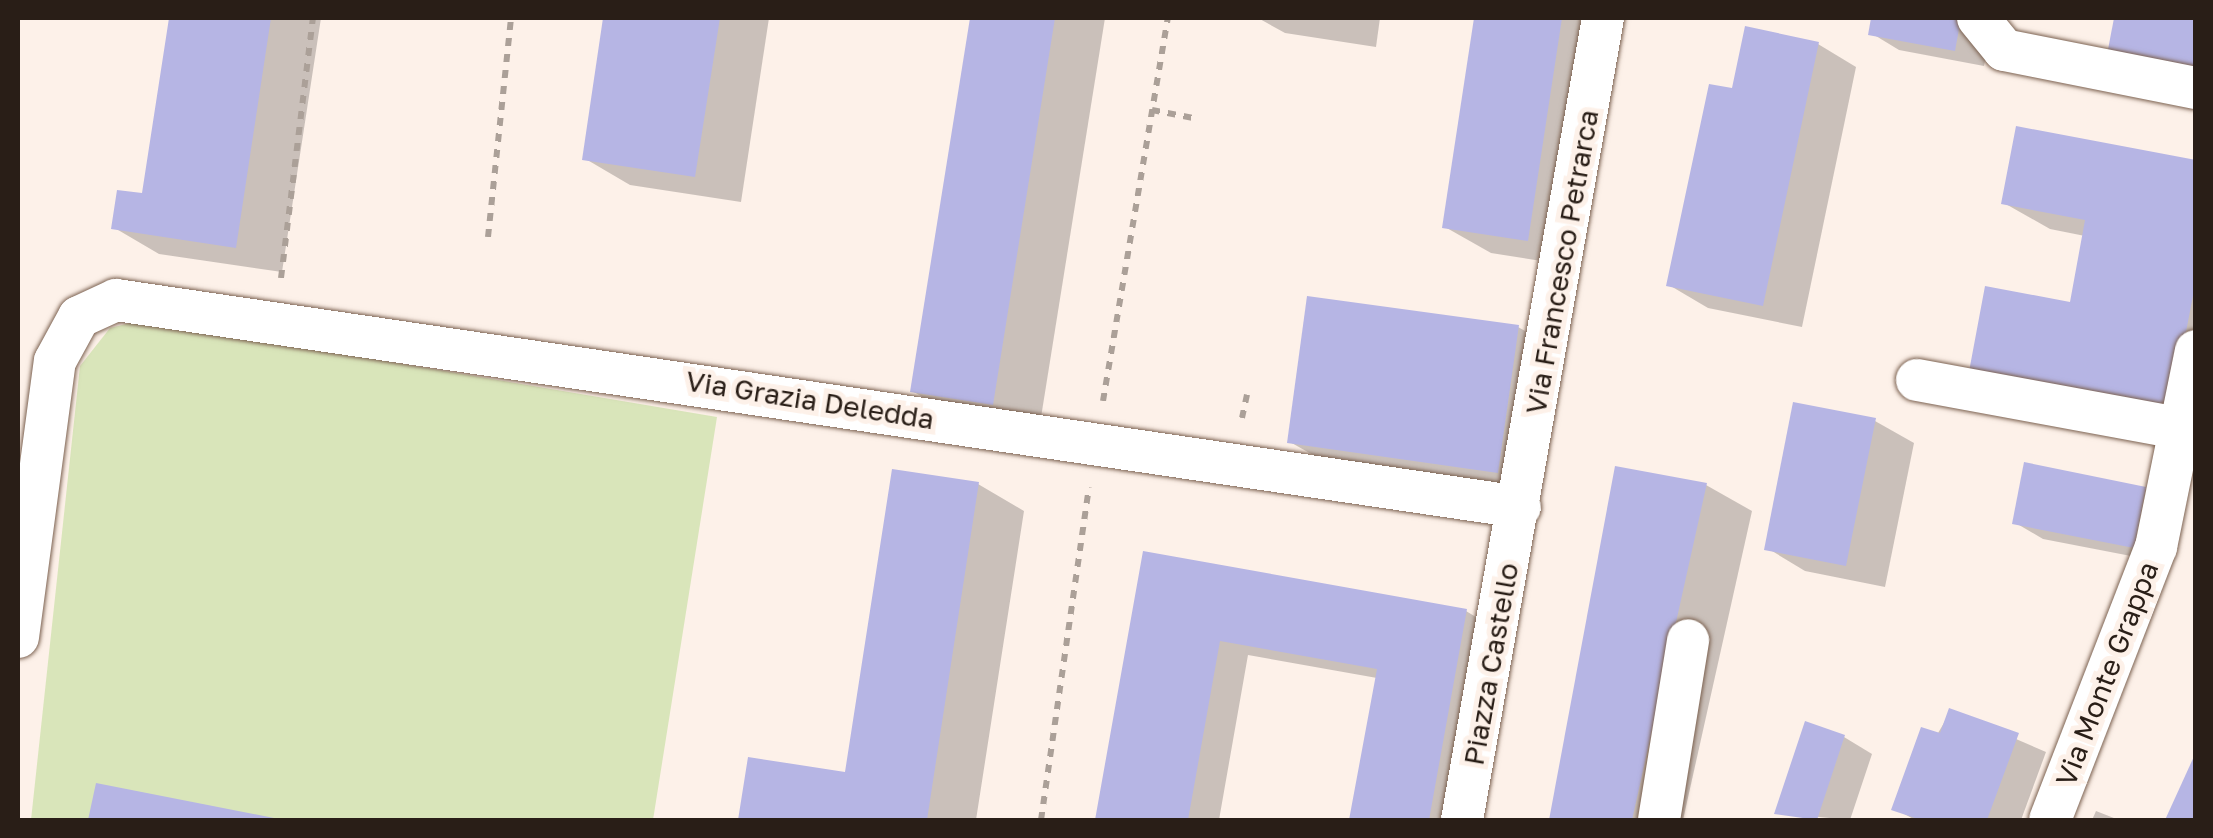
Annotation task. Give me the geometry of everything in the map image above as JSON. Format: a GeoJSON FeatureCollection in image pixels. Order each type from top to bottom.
{"type":"FeatureCollection","features":[{"type":"Feature","properties":{"kind":"street","name":"Via Francesco Petrarca"},"geometry":{"type":"LineString","coordinates":[[1520,507],[1603,18]]}},
{"type":"Feature","properties":{"kind":"street"},"geometry":{"type":"LineString","coordinates":[[1978,18],[1990,40],[2016,54],[2196,88]]}},
{"type":"Feature","properties":{"kind":"street","name":"Via Grazia Deledda"},"geometry":{"type":"LineString","coordinates":[[18,637],[54,360],[68,330],[99,302],[276,319],[1520,507]]}},
{"type":"Feature","properties":{"kind":"street","name":"Via Monte Grappa"},"geometry":{"type":"LineString","coordinates":[[2050,820],[2134,616],[2183,429],[2196,350]]}},
{"type":"Feature","properties":{"kind":"street"},"geometry":{"type":"LineString","coordinates":[[1918,380],[2183,429]]}},
{"type":"Feature","properties":{"kind":"street","name":"Piazza Castello"},"geometry":{"type":"LineString","coordinates":[[1462,820],[1520,507]]}},
{"type":"Feature","properties":{"kind":"street"},"geometry":{"type":"LineString","coordinates":[[1659,820],[1688,640]]}},
{"type":"Feature","properties":{"kind":"path"},"geometry":{"type":"LineString","coordinates":[[276,319],[313,18]]}},
{"type":"Feature","properties":{"kind":"path"},"geometry":{"type":"LineString","coordinates":[[488,237],[511,18]]}},
{"type":"Feature","properties":{"kind":"path"},"geometry":{"type":"LineString","coordinates":[[1152,110],[1194,118]]}},
{"type":"Feature","properties":{"kind":"green space"},"geometry":{"type":"Polygon","coordinates":[[[142,320],[717,417],[653,820],[31,820],[80,366],[110,328],[142,320]]]}},
{"type":"Feature","properties":{"kind":"building"},"geometry":{"type":"Polygon","coordinates":[[[169,18],[271,18],[236,248],[111,229],[117,190],[142,193],[169,18]]]}},
{"type":"Feature","properties":{"kind":"building"},"geometry":{"type":"Polygon","coordinates":[[[603,18],[720,18],[695,177],[582,160],[603,18]]]}},
{"type":"Feature","properties":{"kind":"building"},"geometry":{"type":"Polygon","coordinates":[[[970,18],[1055,18],[993,405],[910,392],[970,18]]]}},
{"type":"Feature","properties":{"kind":"building"},"geometry":{"type":"Polygon","coordinates":[[[1474,18],[1562,18],[1528,241],[1442,228],[1474,18]]]}},
{"type":"Feature","properties":{"kind":"building"},"geometry":{"type":"Polygon","coordinates":[[[1871,18],[1961,18],[1955,51],[1868,35],[1871,18]]]}},
{"type":"Feature","properties":{"kind":"building"},"geometry":{"type":"Polygon","coordinates":[[[2114,18],[2196,18],[2196,76],[2106,60],[2114,18]]]}},
{"type":"Feature","properties":{"kind":"building"},"geometry":{"type":"Polygon","coordinates":[[[1745,26],[1819,42],[1763,306],[1666,286],[1709,84],[1732,88],[1745,26]]]}},
{"type":"Feature","properties":{"kind":"building"},"geometry":{"type":"Polygon","coordinates":[[[2016,126],[2196,160],[2196,280],[2170,415],[1968,377],[1985,286],[2070,302],[2085,220],[2001,204],[2016,126]]]}},
{"type":"Feature","properties":{"kind":"building"},"geometry":{"type":"Polygon","coordinates":[[[1307,296],[1519,325],[1498,473],[1287,443],[1307,296]]]}},
{"type":"Feature","properties":{"kind":"building"},"geometry":{"type":"Polygon","coordinates":[[[1793,402],[1876,418],[1846,566],[1764,550],[1793,402]]]}},
{"type":"Feature","properties":{"kind":"building"},"geometry":{"type":"Polygon","coordinates":[[[2024,462],[2146,487],[2134,548],[2012,524],[2024,462]]]}},
{"type":"Feature","properties":{"kind":"building"},"geometry":{"type":"Polygon","coordinates":[[[1615,466],[1707,483],[1632,820],[1549,820],[1615,466]]]}},
{"type":"Feature","properties":{"kind":"building"},"geometry":{"type":"Polygon","coordinates":[[[892,469],[979,482],[927,820],[738,820],[748,757],[845,772],[892,469]]]}},
{"type":"Feature","properties":{"kind":"building"},"geometry":{"type":"Polygon","coordinates":[[[1143,551],[1467,609],[1429,820],[1349,820],[1377,669],[1220,641],[1188,820],[1095,820],[1143,551]]]}},
{"type":"Feature","properties":{"kind":"building"},"geometry":{"type":"Polygon","coordinates":[[[1949,708],[2019,733],[1987,820],[1921,820],[1891,810],[1921,727],[1940,733],[1949,708]]]}},
{"type":"Feature","properties":{"kind":"building"},"geometry":{"type":"Polygon","coordinates":[[[1805,721],[1845,735],[1817,820],[1774,814],[1805,721]]]}},
{"type":"Feature","properties":{"kind":"building"},"geometry":{"type":"Polygon","coordinates":[[[2196,752],[2196,820],[2165,820],[2196,752]]]}},
{"type":"Feature","properties":{"kind":"building"},"geometry":{"type":"Polygon","coordinates":[[[96,783],[279,819],[279,820],[88,820],[96,783]]]}}]}
